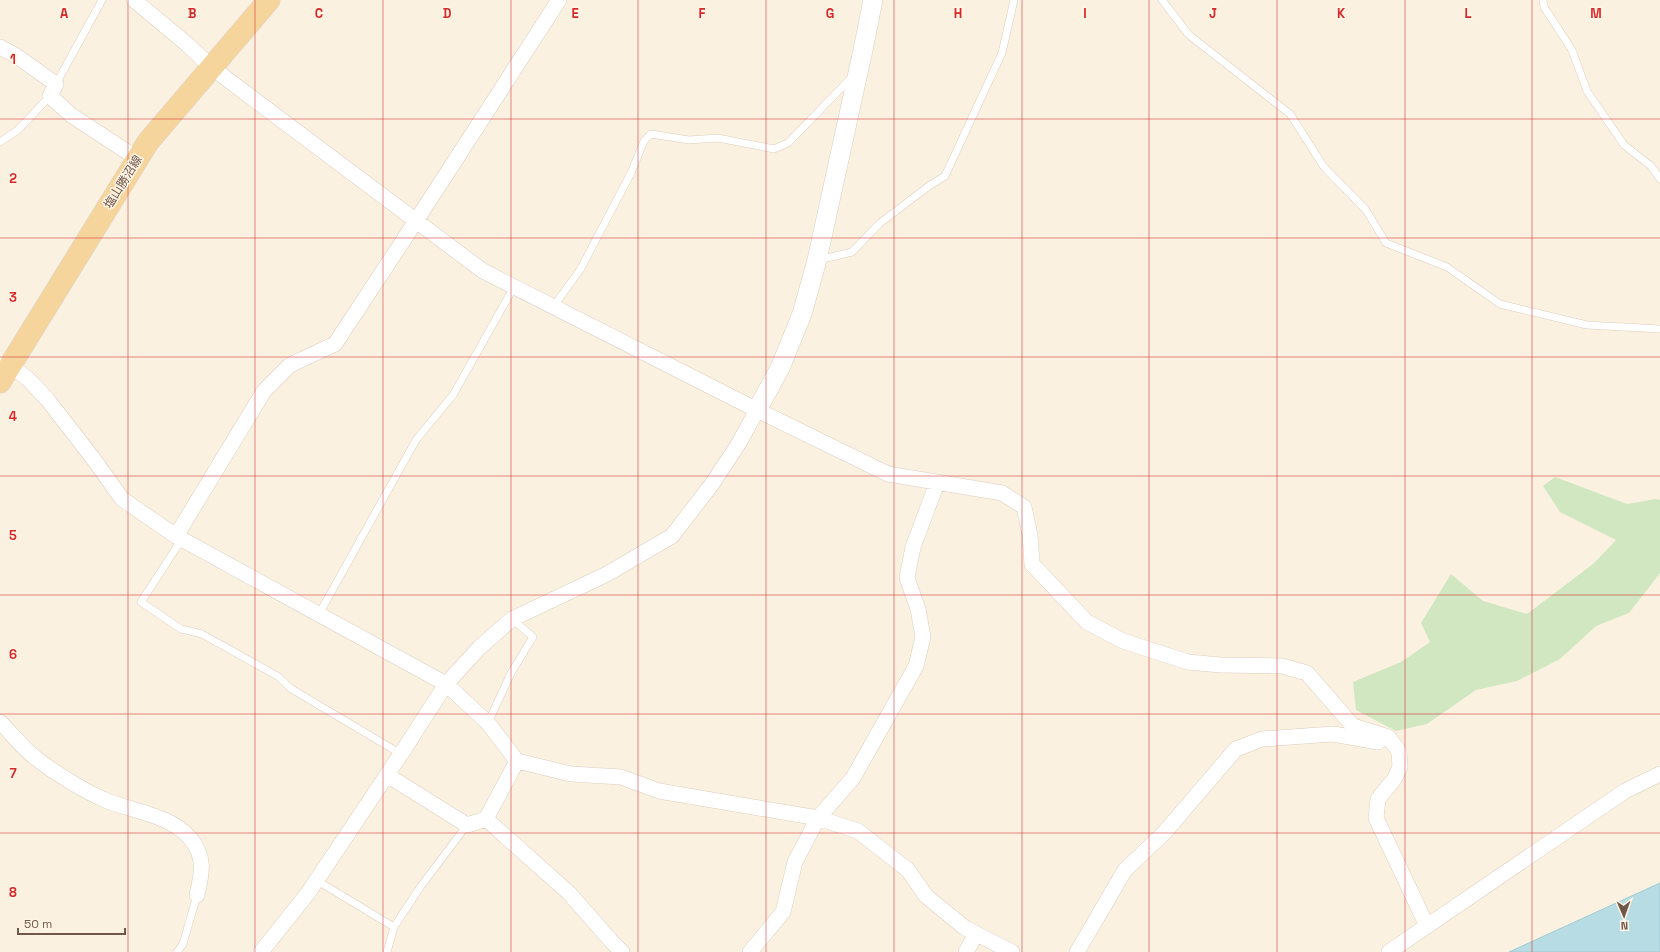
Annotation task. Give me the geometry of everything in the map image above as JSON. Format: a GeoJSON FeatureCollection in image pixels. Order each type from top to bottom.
{"type":"FeatureCollection","features":[{"type":"Feature","properties":{"kind":"main road","name":"塩山勝沼線"},"geometry":{"type":"LineString","coordinates":[[3,370],[148,142],[269,0]]}},
{"type":"Feature","properties":{"kind":"street"},"geometry":{"type":"LineString","coordinates":[[134,0],[188,45],[211,67],[483,271],[756,410],[888,474],[1002,493],[1024,507],[1030,535],[1032,564],[1087,622],[1124,641],[1188,662],[1221,665],[1282,666],[1307,673],[1353,726],[1388,737],[1400,751],[1400,767],[1395,778],[1378,799],[1376,818],[1427,926]]}},
{"type":"Feature","properties":{"kind":"street"},"geometry":{"type":"LineString","coordinates":[[179,537],[264,391],[290,365],[335,344],[558,0]]}},
{"type":"Feature","properties":{"kind":"street"},"geometry":{"type":"LineString","coordinates":[[261,952],[308,894],[446,684],[480,647],[512,619],[607,574],[672,536],[712,484],[738,443],[780,368],[802,314],[817,260],[873,0]]}},
{"type":"Feature","properties":{"kind":"street"},"geometry":{"type":"LineString","coordinates":[[0,48],[15,55],[53,90],[71,116],[138,159]]}},
{"type":"Feature","properties":{"kind":"street"},"geometry":{"type":"LineString","coordinates":[[3,370],[28,379],[47,399],[95,460],[122,499],[179,537],[446,684],[488,723],[517,761],[571,774],[621,777],[660,791],[818,818],[858,831],[908,870],[926,896],[965,928],[1012,952]]}},
{"type":"Feature","properties":{"kind":"street"},"geometry":{"type":"LineString","coordinates":[[750,952],[783,912],[795,862],[818,818],[853,778],[916,666],[923,638],[918,609],[907,578],[913,547],[937,483]]}},
{"type":"Feature","properties":{"kind":"street"},"geometry":{"type":"LineString","coordinates":[[0,722],[36,759],[65,777],[104,799],[174,824],[190,837],[200,852],[202,871],[197,895]]}},
{"type":"Feature","properties":{"kind":"street"},"geometry":{"type":"LineString","coordinates":[[1077,952],[1125,870],[1164,833],[1236,749],[1262,739],[1333,734],[1394,745]]}},
{"type":"Feature","properties":{"kind":"street"},"geometry":{"type":"LineString","coordinates":[[387,775],[467,825],[486,819],[517,761]]}},
{"type":"Feature","properties":{"kind":"street"},"geometry":{"type":"LineString","coordinates":[[1390,952],[1625,791],[1660,774]]}},
{"type":"Feature","properties":{"kind":"street"},"geometry":{"type":"LineString","coordinates":[[486,819],[569,893],[613,944],[622,952]]}},
{"type":"Feature","properties":{"kind":"street"},"geometry":{"type":"LineString","coordinates":[[966,952],[976,934]]}},
{"type":"Feature","properties":{"kind":"lane"},"geometry":{"type":"LineString","coordinates":[[0,142],[18,130],[53,90],[102,0]]}},
{"type":"Feature","properties":{"kind":"lane"},"geometry":{"type":"LineString","coordinates":[[817,260],[852,252],[880,223],[929,186],[946,176],[1002,53],[1014,0]]}},
{"type":"Feature","properties":{"kind":"lane"},"geometry":{"type":"LineString","coordinates":[[1162,0],[1188,35],[1290,114],[1324,167],[1366,210],[1386,243],[1447,267],[1500,304],[1587,325],[1660,329]]}},
{"type":"Feature","properties":{"kind":"lane"},"geometry":{"type":"LineString","coordinates":[[1543,0],[1544,7],[1572,50],[1586,91],[1624,145],[1651,166],[1660,179]]}},
{"type":"Feature","properties":{"kind":"lane"},"geometry":{"type":"LineString","coordinates":[[553,307],[580,270],[631,173],[644,141],[651,134],[689,140],[718,138],[774,148],[788,143],[859,69]]}},
{"type":"Feature","properties":{"kind":"lane"},"geometry":{"type":"LineString","coordinates":[[319,614],[416,440],[453,395],[514,287]]}},
{"type":"Feature","properties":{"kind":"lane"},"geometry":{"type":"LineString","coordinates":[[179,537],[141,602],[181,629],[202,634],[279,678],[290,688],[401,754]]}},
{"type":"Feature","properties":{"kind":"lane"},"geometry":{"type":"LineString","coordinates":[[488,723],[511,673],[533,637],[512,619]]}},
{"type":"Feature","properties":{"kind":"lane"},"geometry":{"type":"LineString","coordinates":[[388,952],[394,927],[421,886],[467,825]]}},
{"type":"Feature","properties":{"kind":"lane"},"geometry":{"type":"LineString","coordinates":[[316,880],[394,927]]}},
{"type":"Feature","properties":{"kind":"lane"},"geometry":{"type":"LineString","coordinates":[[177,952],[183,944],[197,895]]}},
{"type":"Feature","properties":{"kind":"green space"},"geometry":{"type":"Polygon","coordinates":[[[1555,477],[1627,504],[1656,499],[1660,500],[1660,573],[1629,613],[1596,626],[1560,659],[1517,681],[1476,690],[1427,724],[1396,731],[1356,710],[1353,682],[1401,662],[1430,642],[1421,623],[1451,574],[1483,601],[1527,614],[1593,564],[1616,540],[1560,512],[1543,486],[1555,477]]]}},
{"type":"Feature","properties":{"kind":"water"},"geometry":{"type":"Polygon","coordinates":[[[1660,883],[1660,952],[1509,952],[1660,883]]]}}]}
